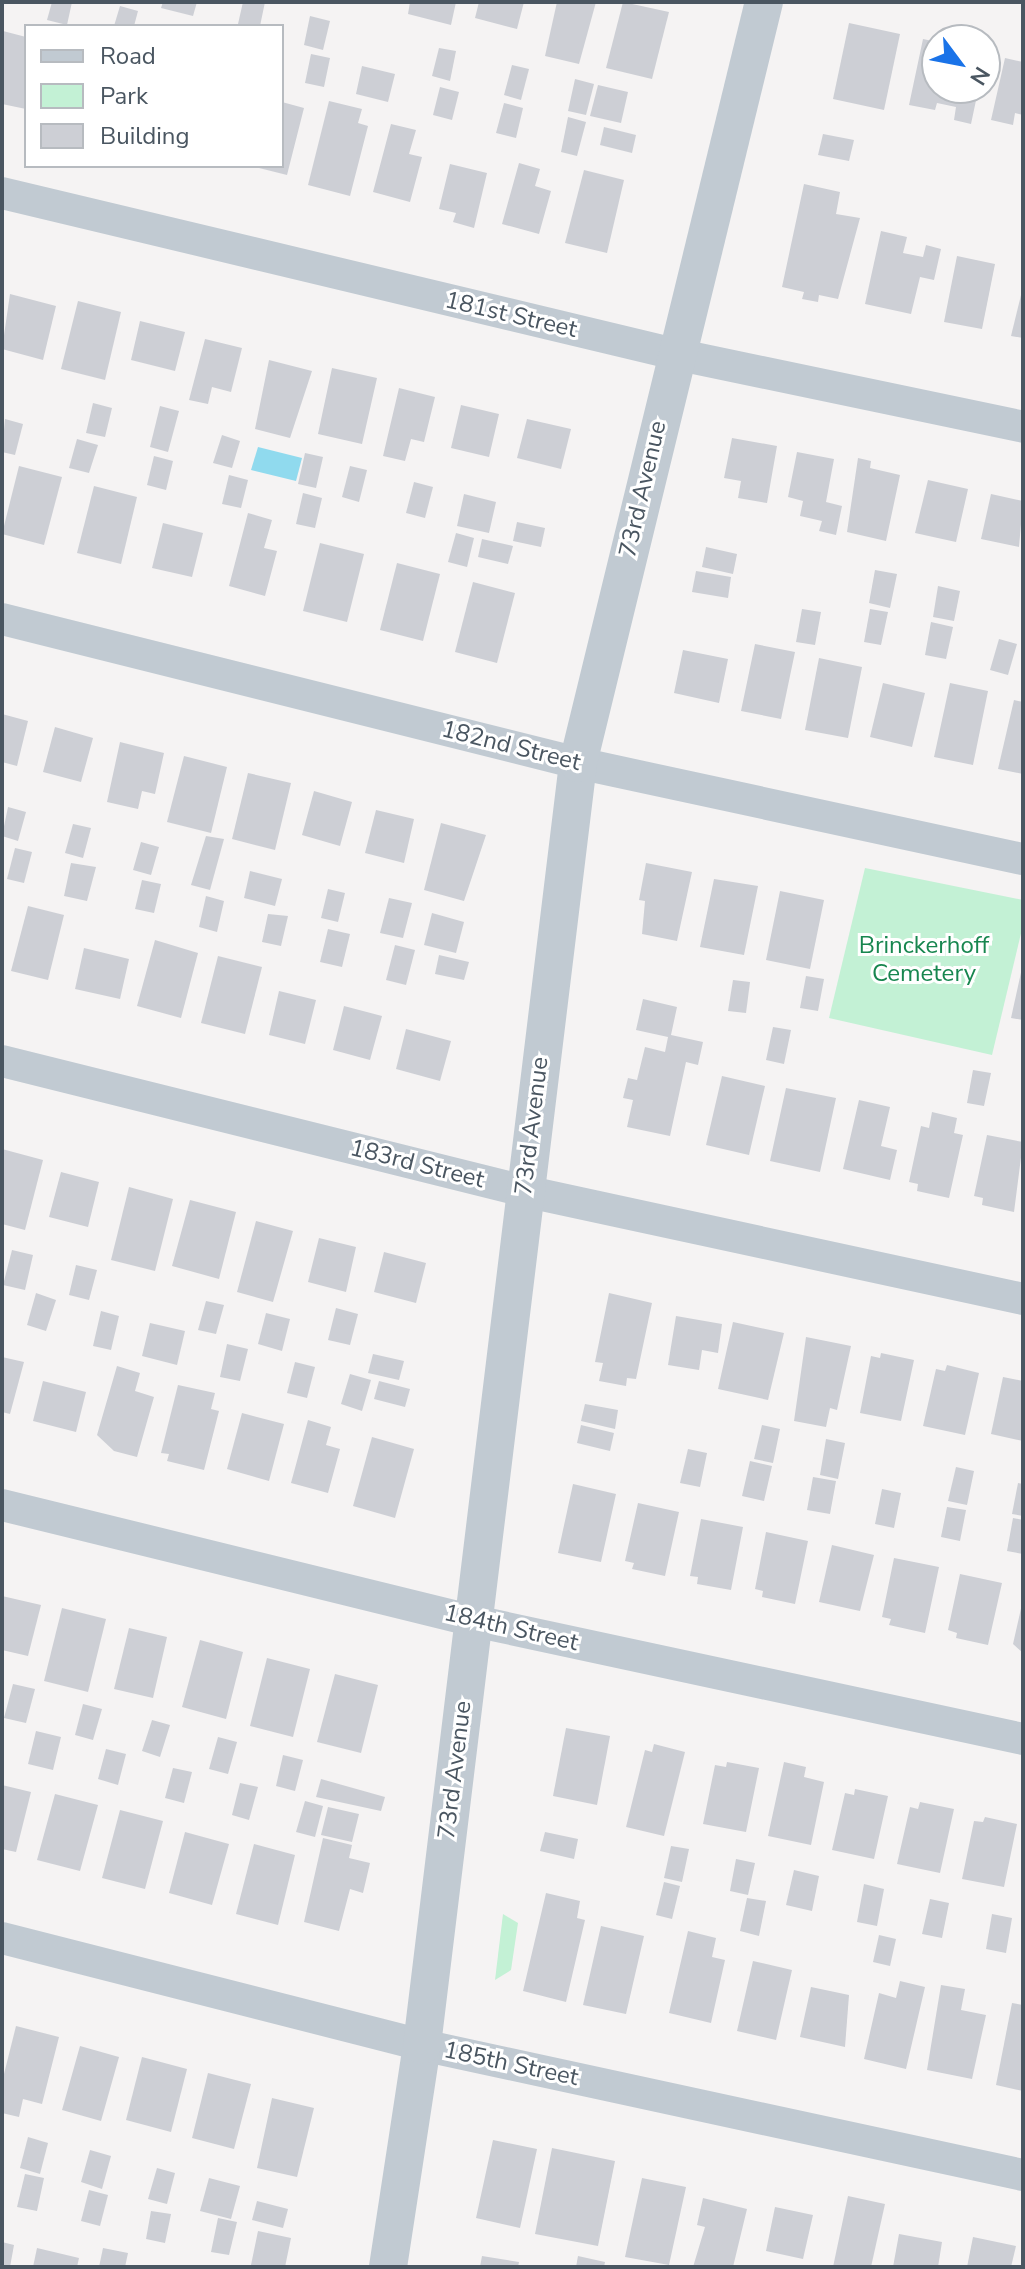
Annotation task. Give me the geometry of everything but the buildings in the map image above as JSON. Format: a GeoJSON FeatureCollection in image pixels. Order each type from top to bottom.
{"type":"FeatureCollection","features":[{"type":"Feature","properties":{"kind":"street","name":"73rd Avenue"},"geometry":{"type":"LineString","coordinates":[[388,2267],[422,2045],[578,763],[675,354],[764,2]]}},
{"type":"Feature","properties":{"kind":"street","name":"181st Street"},"geometry":{"type":"LineString","coordinates":[[2,193],[675,354],[1023,427]]}},
{"type":"Feature","properties":{"kind":"street","name":"182nd Street"},"geometry":{"type":"LineString","coordinates":[[2,619],[578,763],[1023,859]]}},
{"type":"Feature","properties":{"kind":"street","name":"183rd Street"},"geometry":{"type":"LineString","coordinates":[[2,1061],[524,1191],[1023,1299]]}},
{"type":"Feature","properties":{"kind":"street","name":"184th Street"},"geometry":{"type":"LineString","coordinates":[[2,1505],[474,1621],[1023,1739]]}},
{"type":"Feature","properties":{"kind":"street","name":"185th Street"},"geometry":{"type":"LineString","coordinates":[[2,1938],[422,2045],[1023,2175]]}},
{"type":"Feature","properties":{"kind":"green space","name":"Brinckerhoff Cemetery"},"geometry":{"type":"Polygon","coordinates":[[[865,868],[1023,900],[1023,925],[992,1055],[829,1018],[865,868]]]}},
{"type":"Feature","properties":{"kind":"green space"},"geometry":{"type":"Polygon","coordinates":[[[503,1914],[518,1923],[511,1970],[495,1980],[503,1914]]]}},
{"type":"Feature","properties":{"kind":"water"},"geometry":{"type":"Polygon","coordinates":[[[258,447],[302,458],[296,481],[251,470],[258,447]]]}}]}
